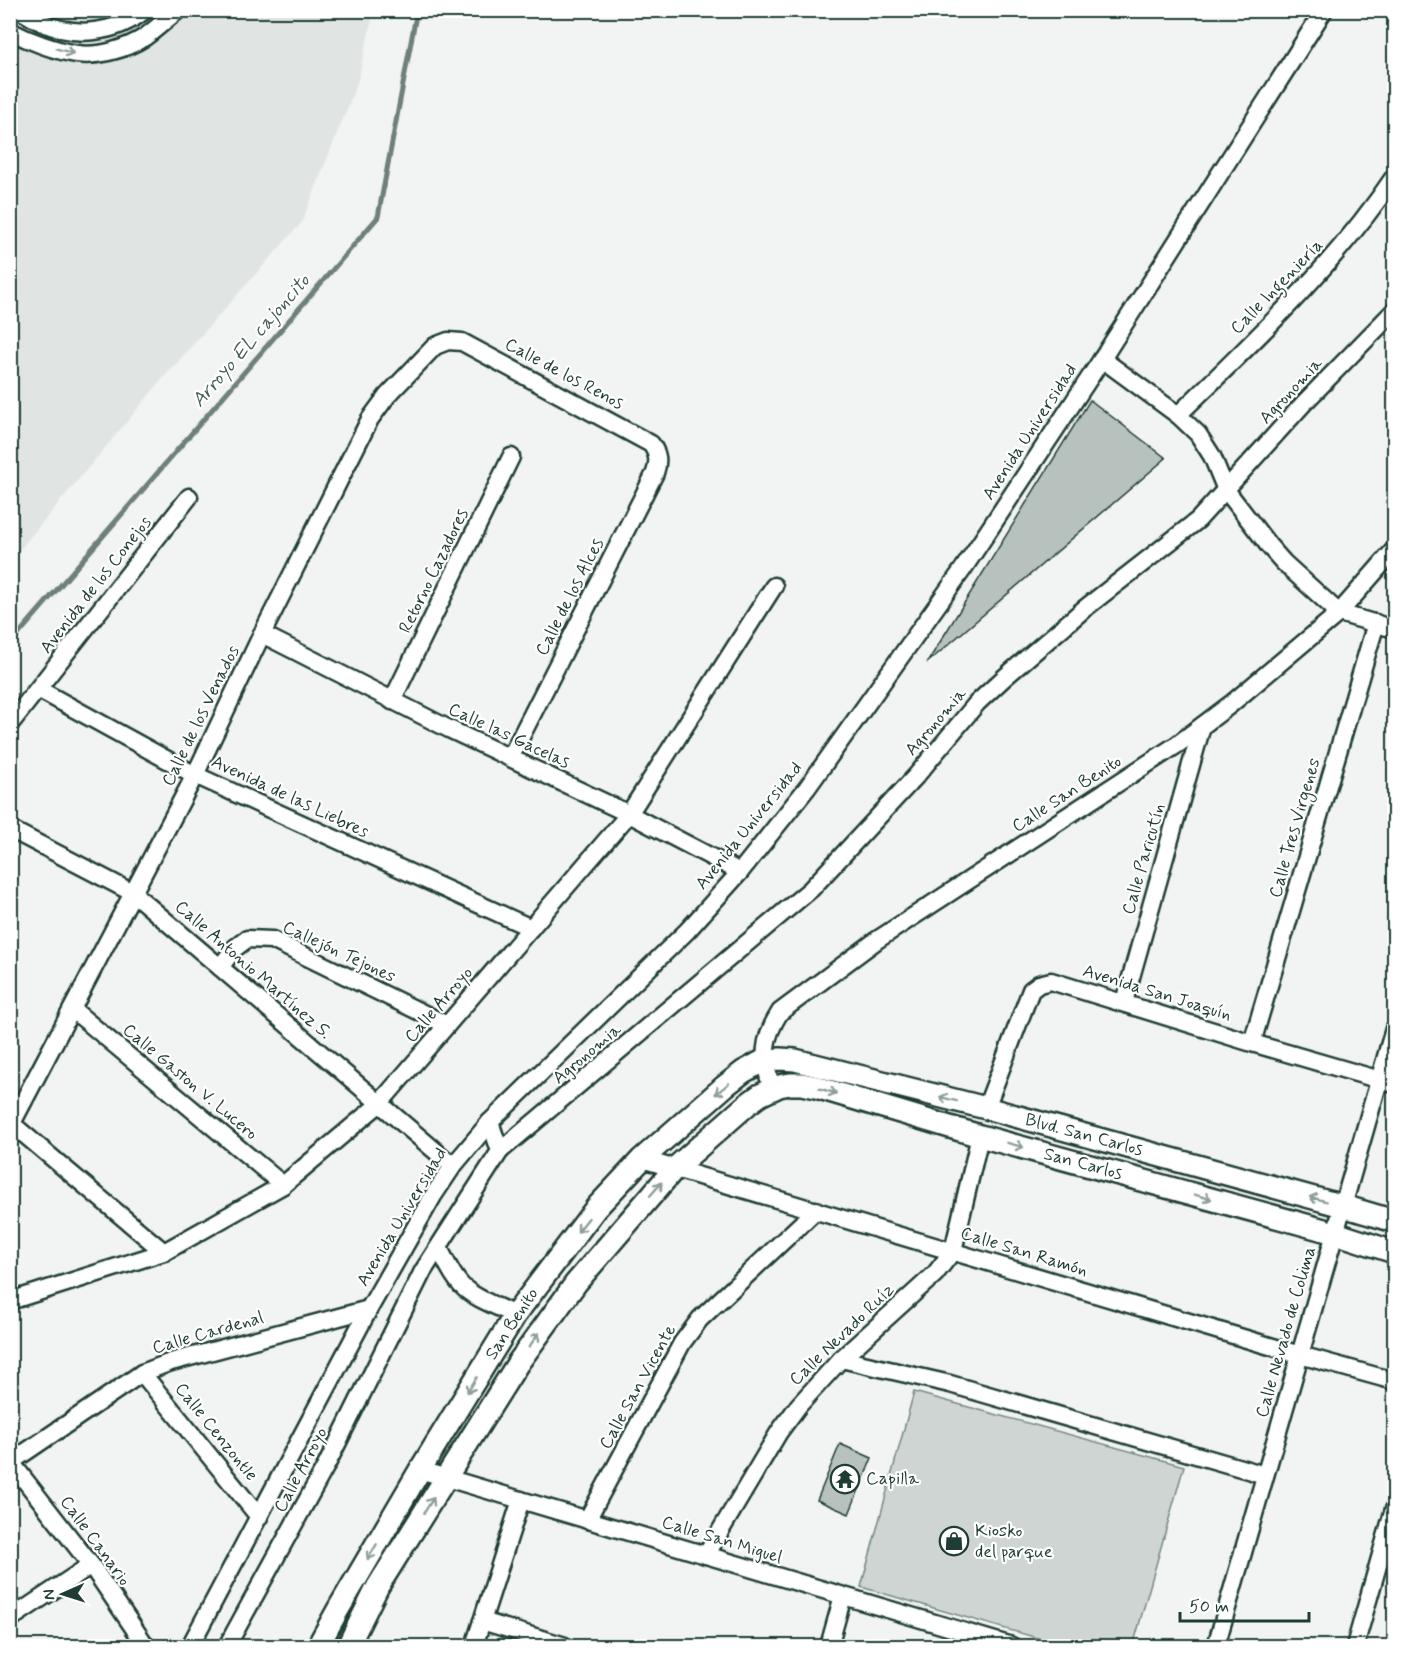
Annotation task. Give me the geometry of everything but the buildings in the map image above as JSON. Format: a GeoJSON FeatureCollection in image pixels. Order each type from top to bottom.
{"type":"FeatureCollection","features":[{"type":"Feature","properties":{"kind":"main road","name":"Blvd. San Carlos"},"geometry":{"type":"LineString","coordinates":[[768,1060],[795,1060],[986,1108],[1395,1221]]}},
{"type":"Feature","properties":{"kind":"main road","name":"San Benito"},"geometry":{"type":"LineString","coordinates":[[318,1647],[420,1470],[515,1315],[596,1208],[642,1159],[724,1086],[743,1072],[768,1060]]}},
{"type":"Feature","properties":{"kind":"main road","name":"San Carlos"},"geometry":{"type":"LineString","coordinates":[[771,1089],[790,1084],[802,1084],[980,1136],[1335,1233],[1395,1252]]}},
{"type":"Feature","properties":{"kind":"main road","name":"San Benito"},"geometry":{"type":"LineString","coordinates":[[348,1647],[378,1586],[518,1363],[576,1283],[675,1168],[749,1102],[771,1089]]}},
{"type":"Feature","properties":{"kind":"street"},"geometry":{"type":"LineString","coordinates":[[20,10],[41,23],[87,32],[106,30],[132,21],[145,10]]}},
{"type":"Feature","properties":{"kind":"street"},"geometry":{"type":"LineString","coordinates":[[10,31],[78,55],[104,53],[144,38],[178,10]]}},
{"type":"Feature","properties":{"kind":"street","name":"Avenida Universidad"},"geometry":{"type":"LineString","coordinates":[[190,1647],[369,1309],[433,1196],[453,1166],[490,1122],[687,931],[740,872],[807,788],[963,569],[1101,359],[1324,10]]}},
{"type":"Feature","properties":{"kind":"street","name":"Calle Ingeniería"},"geometry":{"type":"LineString","coordinates":[[1178,415],[1338,252],[1395,177]]}},
{"type":"Feature","properties":{"kind":"street","name":"Agronomia"},"geometry":{"type":"LineString","coordinates":[[500,1151],[811,890],[916,776],[978,702],[1084,609],[1198,520],[1304,404],[1395,311]]}},
{"type":"Feature","properties":{"kind":"street","name":"Calle de los Renos"},"geometry":{"type":"LineString","coordinates":[[448,341],[462,342],[651,444],[657,452]]}},
{"type":"Feature","properties":{"kind":"street","name":"Calle de los Venados"},"geometry":{"type":"LineString","coordinates":[[11,1126],[195,775],[262,634],[370,420],[387,396],[435,346],[448,341]]}},
{"type":"Feature","properties":{"kind":"street"},"geometry":{"type":"LineString","coordinates":[[1101,359],[1178,415],[1198,434],[1212,456],[1226,490],[1284,563],[1339,613],[1395,629]]}},
{"type":"Feature","properties":{"kind":"street","name":"Calle de los Alces"},"geometry":{"type":"LineString","coordinates":[[510,758],[655,473],[659,463],[657,452]]}},
{"type":"Feature","properties":{"kind":"street","name":"Retorno Cazadores"},"geometry":{"type":"LineString","coordinates":[[392,701],[512,457]]}},
{"type":"Feature","properties":{"kind":"street","name":"Avenida de los Conejos"},"geometry":{"type":"LineString","coordinates":[[10,724],[189,497]]}},
{"type":"Feature","properties":{"kind":"street","name":"Calle San Benito"},"geometry":{"type":"LineString","coordinates":[[768,1060],[765,1054],[769,1034],[780,1012],[878,940],[1159,757],[1232,704],[1339,613],[1395,550]]}},
{"type":"Feature","properties":{"kind":"street","name":"Calle Arroyo"},"geometry":{"type":"LineString","coordinates":[[10,1301],[164,1252],[283,1185],[379,1104],[629,814],[774,586]]}},
{"type":"Feature","properties":{"kind":"street","name":"Calle Tres Virgenes"},"geometry":{"type":"LineString","coordinates":[[1252,1043],[1376,623]]}},
{"type":"Feature","properties":{"kind":"street","name":"Calle las Gacelas"},"geometry":{"type":"LineString","coordinates":[[262,634],[392,701],[629,814],[740,872]]}},
{"type":"Feature","properties":{"kind":"street","name":"Avenida de las Liebres"},"geometry":{"type":"LineString","coordinates":[[39,689],[195,775],[531,928]]}},
{"type":"Feature","properties":{"kind":"street","name":"Calle Paricutín"},"geometry":{"type":"LineString","coordinates":[[1124,1002],[1202,726]]}},
{"type":"Feature","properties":{"kind":"street","name":"Calle Antonio Martínez S."},"geometry":{"type":"LineString","coordinates":[[10,829],[134,893],[453,1166]]}},
{"type":"Feature","properties":{"kind":"street","name":"Callejón Tejones"},"geometry":{"type":"LineString","coordinates":[[220,967],[235,948],[247,939],[272,940],[447,1025]]}},
{"type":"Feature","properties":{"kind":"street","name":"Avenida San Joaquín"},"geometry":{"type":"LineString","coordinates":[[986,1108],[1031,990],[1051,981],[1387,1082]]}},
{"type":"Feature","properties":{"kind":"street","name":"Calle Gaston V. Lucero"},"geometry":{"type":"LineString","coordinates":[[72,1010],[283,1185]]}},
{"type":"Feature","properties":{"kind":"street","name":"Calle Nevado de Colima"},"geometry":{"type":"LineString","coordinates":[[1215,1647],[1343,1206],[1387,1082],[1395,1029]]}},
{"type":"Feature","properties":{"kind":"street"},"geometry":{"type":"LineString","coordinates":[[768,1060],[771,1089]]}},
{"type":"Feature","properties":{"kind":"street"},"geometry":{"type":"LineString","coordinates":[[490,1122],[500,1151]]}},
{"type":"Feature","properties":{"kind":"street"},"geometry":{"type":"LineString","coordinates":[[11,1126],[164,1252]]}},
{"type":"Feature","properties":{"kind":"street","name":"Calle Nevado Ruíz"},"geometry":{"type":"LineString","coordinates":[[706,1555],[779,1432],[799,1405],[841,1359],[935,1274],[953,1251],[980,1136]]}},
{"type":"Feature","properties":{"kind":"street","name":"Calle Arroyo"},"geometry":{"type":"LineString","coordinates":[[227,1647],[327,1464],[420,1278],[500,1151]]}},
{"type":"Feature","properties":{"kind":"street","name":"Calle San Ramón"},"geometry":{"type":"LineString","coordinates":[[642,1159],[1300,1355],[1395,1381]]}},
{"type":"Feature","properties":{"kind":"street","name":"Calle San Vicente"},"geometry":{"type":"LineString","coordinates":[[587,1520],[682,1342],[700,1319],[816,1210]]}},
{"type":"Feature","properties":{"kind":"street"},"geometry":{"type":"LineString","coordinates":[[439,1248],[462,1287],[515,1315]]}},
{"type":"Feature","properties":{"kind":"street","name":"Calle Cardenal"},"geometry":{"type":"LineString","coordinates":[[11,1462],[142,1373],[171,1362],[369,1309]]}},
{"type":"Feature","properties":{"kind":"street"},"geometry":{"type":"LineString","coordinates":[[841,1359],[950,1384],[1265,1475]]}},
{"type":"Feature","properties":{"kind":"street","name":"Calle Cenzontle"},"geometry":{"type":"LineString","coordinates":[[142,1373],[259,1517]]}},
{"type":"Feature","properties":{"kind":"street","name":"Calle Canario"},"geometry":{"type":"LineString","coordinates":[[11,1462],[91,1565],[146,1647]]}},
{"type":"Feature","properties":{"kind":"street","name":"Calle San Miguel"},"geometry":{"type":"LineString","coordinates":[[420,1470],[843,1596],[962,1639],[1012,1647]]}},
{"type":"Feature","properties":{"kind":"street"},"geometry":{"type":"LineString","coordinates":[[474,1647],[521,1500]]}},
{"type":"Feature","properties":{"kind":"street"},"geometry":{"type":"LineString","coordinates":[[1355,1647],[1395,1509]]}},
{"type":"Feature","properties":{"kind":"street"},"geometry":{"type":"LineString","coordinates":[[10,1619],[91,1565]]}},
{"type":"Feature","properties":{"kind":"street"},"geometry":{"type":"LineString","coordinates":[[829,1647],[843,1596]]}},
{"type":"Feature","properties":{"kind":"street"},"geometry":{"type":"LineString","coordinates":[[482,1621],[565,1647]]}},
{"type":"Feature","properties":{"kind":"shaded area"},"geometry":{"type":"Polygon","coordinates":[[[11,11],[374,11],[357,83],[302,222],[165,376],[11,560],[11,11]]]}},
{"type":"Feature","properties":{"kind":"shaded area"},"geometry":{"type":"Polygon","coordinates":[[[914,1392],[1184,1466],[1133,1646],[1065,1646],[861,1587],[914,1392]]]}},
{"type":"Feature","properties":{"kind":"waterway","name":"Arroyo EL cajoncito"},"geometry":{"type":"LineString","coordinates":[[10,644],[378,217],[417,10]]}},
{"type":"Feature","properties":{"kind":"place","name":"Capilla"},"geometry":{"type":"Point","coordinates":[845,1479]}},
{"type":"Feature","properties":{"kind":"place","name":"Kiosko del parque"},"geometry":{"type":"Point","coordinates":[954,1541]}}]}
